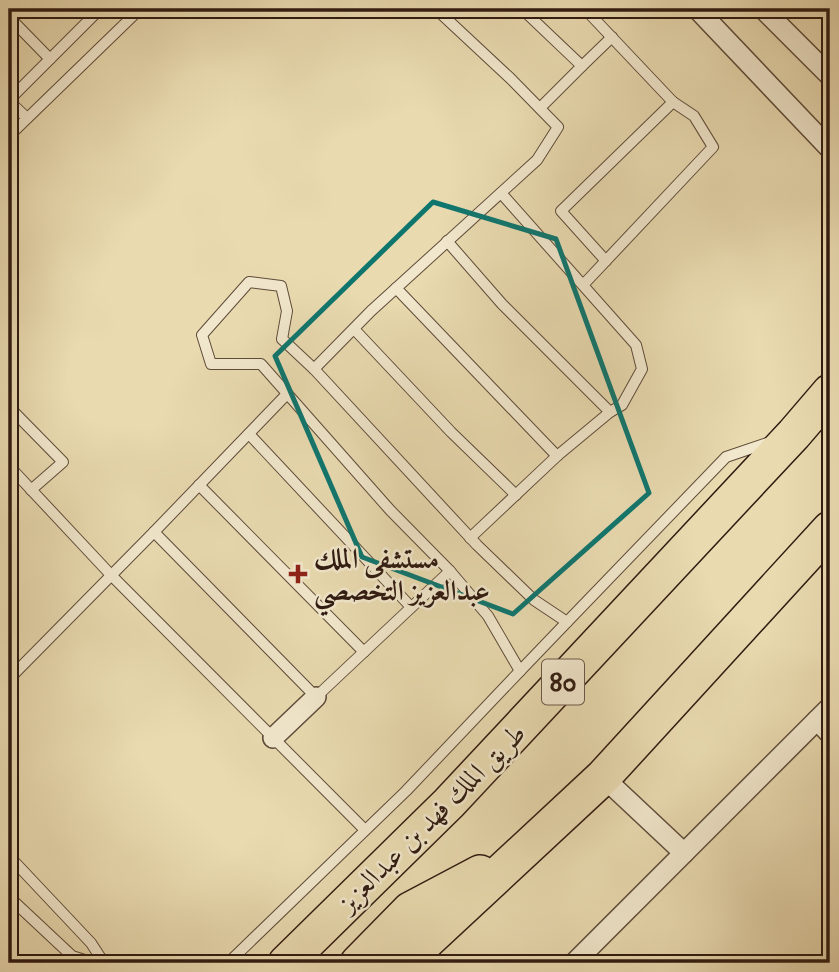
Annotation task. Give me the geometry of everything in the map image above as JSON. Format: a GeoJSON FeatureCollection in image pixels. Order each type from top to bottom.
{"type":"FeatureCollection","features":[{"type":"Feature","properties":{"kind":"highway","name":"طريق الملك فهد بن عبدالعزيز"},"geometry":{"type":"LineString","coordinates":[[286,963],[449,803],[794,434],[830,392]]}},
{"type":"Feature","properties":{"kind":"highway"},"geometry":{"type":"LineString","coordinates":[[403,963],[603,777],[830,529]]}},
{"type":"Feature","properties":{"kind":"highway"},"geometry":{"type":"LineString","coordinates":[[320,963],[390,891],[449,803]]}},
{"type":"Feature","properties":{"kind":"highway"},"geometry":{"type":"LineString","coordinates":[[358,963],[410,910],[525,849]]}},
{"type":"Feature","properties":{"kind":"street"},"geometry":{"type":"LineString","coordinates":[[697,9],[830,149]]}},
{"type":"Feature","properties":{"kind":"street"},"geometry":{"type":"LineString","coordinates":[[763,9],[830,76]]}},
{"type":"Feature","properties":{"kind":"street"},"geometry":{"type":"LineString","coordinates":[[273,738],[316,697]]}},
{"type":"Feature","properties":{"kind":"street"},"geometry":{"type":"LineString","coordinates":[[573,963],[684,853],[826,720]]}},
{"type":"Feature","properties":{"kind":"street"},"geometry":{"type":"LineString","coordinates":[[603,777],[684,853]]}},
{"type":"Feature","properties":{"kind":"lane"},"geometry":{"type":"LineString","coordinates":[[27,118],[9,101],[98,9]]}},
{"type":"Feature","properties":{"kind":"lane"},"geometry":{"type":"LineString","coordinates":[[9,136],[140,9]]}},
{"type":"Feature","properties":{"kind":"lane"},"geometry":{"type":"LineString","coordinates":[[314,369],[396,288],[537,160],[558,127],[436,9]]}},
{"type":"Feature","properties":{"kind":"lane"},"geometry":{"type":"LineString","coordinates":[[522,9],[582,66]]}},
{"type":"Feature","properties":{"kind":"lane"},"geometry":{"type":"LineString","coordinates":[[584,284],[713,147],[694,116],[673,102],[585,9]]}},
{"type":"Feature","properties":{"kind":"lane"},"geometry":{"type":"LineString","coordinates":[[9,17],[50,59]]}},
{"type":"Feature","properties":{"kind":"lane"},"geometry":{"type":"LineString","coordinates":[[540,108],[612,37]]}},
{"type":"Feature","properties":{"kind":"lane"},"geometry":{"type":"LineString","coordinates":[[606,261],[561,211],[673,102]]}},
{"type":"Feature","properties":{"kind":"lane"},"geometry":{"type":"LineString","coordinates":[[470,538],[557,456],[622,405],[642,369],[636,345],[501,193]]}},
{"type":"Feature","properties":{"kind":"lane"},"geometry":{"type":"LineString","coordinates":[[447,241],[502,304],[610,412]]}},
{"type":"Feature","properties":{"kind":"lane"},"geometry":{"type":"LineString","coordinates":[[520,671],[488,617],[450,571],[390,510],[261,364],[211,364],[202,335],[249,282],[281,286],[287,311],[282,339],[314,369],[470,538],[534,600],[567,622]]}},
{"type":"Feature","properties":{"kind":"lane"},"geometry":{"type":"LineString","coordinates":[[396,288],[557,456]]}},
{"type":"Feature","properties":{"kind":"lane"},"geometry":{"type":"LineString","coordinates":[[354,329],[451,432],[516,495]]}},
{"type":"Feature","properties":{"kind":"lane"},"geometry":{"type":"LineString","coordinates":[[9,679],[287,394]]}},
{"type":"Feature","properties":{"kind":"lane"},"geometry":{"type":"LineString","coordinates":[[9,407],[63,462],[31,490]]}},
{"type":"Feature","properties":{"kind":"lane"},"geometry":{"type":"LineString","coordinates":[[248,434],[411,607]]}},
{"type":"Feature","properties":{"kind":"lane"},"geometry":{"type":"LineString","coordinates":[[228,963],[406,791],[726,457],[794,434]]}},
{"type":"Feature","properties":{"kind":"lane"},"geometry":{"type":"LineString","coordinates":[[9,466],[111,575],[365,830]]}},
{"type":"Feature","properties":{"kind":"lane"},"geometry":{"type":"LineString","coordinates":[[199,485],[365,652]]}},
{"type":"Feature","properties":{"kind":"lane"},"geometry":{"type":"LineString","coordinates":[[154,532],[316,697],[450,571]]}},
{"type":"Feature","properties":{"kind":"lane"},"geometry":{"type":"LineString","coordinates":[[9,856],[91,943],[104,963]]}},
{"type":"Feature","properties":{"kind":"lane"},"geometry":{"type":"LineString","coordinates":[[9,897],[72,956],[94,963]]}},
{"type":"Feature","properties":{"kind":"highlighted area"},"geometry":{"type":"Polygon","coordinates":[[[433,202],[556,239],[649,493],[513,614],[362,557],[275,356],[433,202]]]}},
{"type":"Feature","properties":{"kind":"place","name":"مستشفى الملك عبدالعزيز التخصصي"},"geometry":{"type":"Point","coordinates":[298,574]}}]}
